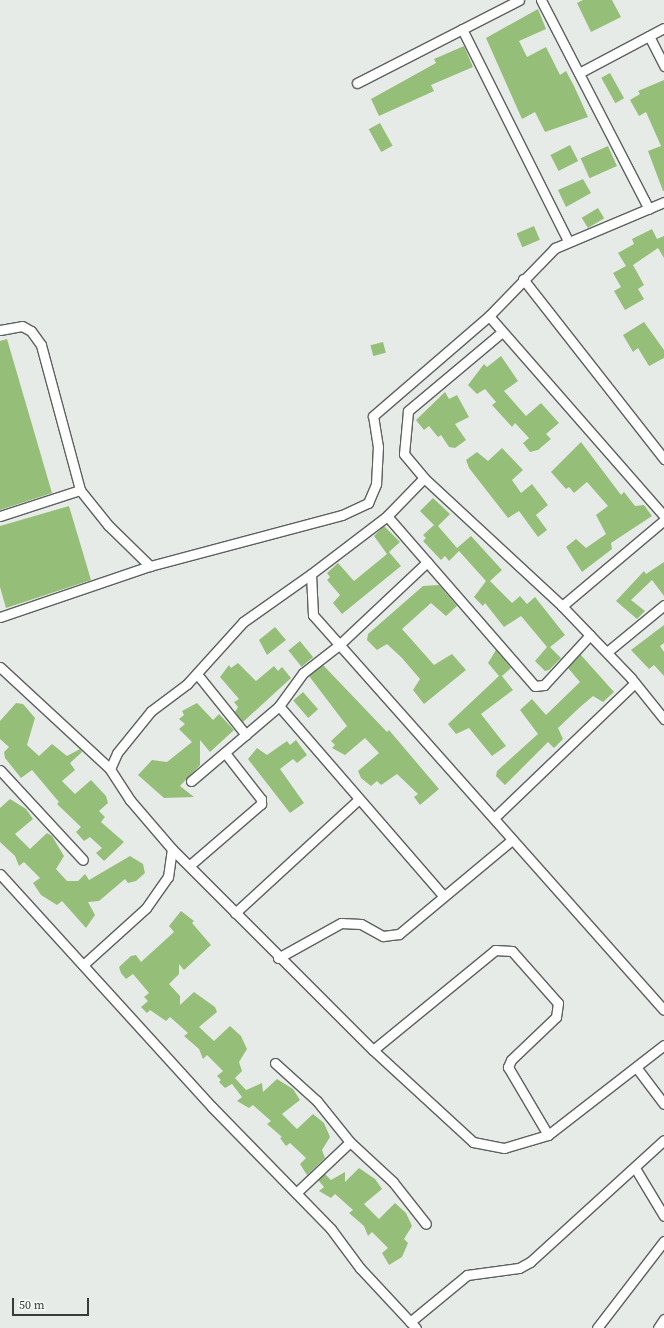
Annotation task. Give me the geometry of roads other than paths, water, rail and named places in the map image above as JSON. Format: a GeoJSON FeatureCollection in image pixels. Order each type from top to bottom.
{"type":"FeatureCollection","features":[{"type":"Feature","properties":{"kind":"street"},"geometry":{"type":"LineString","coordinates":[[357,83],[519,0]]}},
{"type":"Feature","properties":{"kind":"street"},"geometry":{"type":"LineString","coordinates":[[541,0],[649,209]]}},
{"type":"Feature","properties":{"kind":"street"},"geometry":{"type":"LineString","coordinates":[[579,73],[664,28]]}},
{"type":"Feature","properties":{"kind":"street"},"geometry":{"type":"LineString","coordinates":[[462,29],[568,241]]}},
{"type":"Feature","properties":{"kind":"street"},"geometry":{"type":"LineString","coordinates":[[648,36],[664,66]]}},
{"type":"Feature","properties":{"kind":"street"},"geometry":{"type":"LineString","coordinates":[[1,613],[150,566],[342,516],[368,502],[376,484],[378,447],[373,416],[489,316],[523,279],[555,248],[568,241],[664,202]]}},
{"type":"Feature","properties":{"kind":"street"},"geometry":{"type":"LineString","coordinates":[[523,279],[664,460]]}},
{"type":"Feature","properties":{"kind":"street"},"geometry":{"type":"LineString","coordinates":[[489,316],[664,516]]}},
{"type":"Feature","properties":{"kind":"street"},"geometry":{"type":"LineString","coordinates":[[0,330],[22,326],[31,331],[41,345],[51,394],[80,490],[108,525],[150,566]]}},
{"type":"Feature","properties":{"kind":"street"},"geometry":{"type":"LineString","coordinates":[[502,332],[408,411],[404,454],[424,478],[562,606],[635,683],[664,719]]}},
{"type":"Feature","properties":{"kind":"street"},"geometry":{"type":"LineString","coordinates":[[110,769],[117,753],[151,711],[197,674],[212,652],[242,622],[311,574],[387,516],[424,478]]}},
{"type":"Feature","properties":{"kind":"street"},"geometry":{"type":"LineString","coordinates":[[0,516],[80,490]]}},
{"type":"Feature","properties":{"kind":"street"},"geometry":{"type":"LineString","coordinates":[[387,516],[535,686],[544,685],[590,635]]}},
{"type":"Feature","properties":{"kind":"street"},"geometry":{"type":"LineString","coordinates":[[562,606],[664,520]]}},
{"type":"Feature","properties":{"kind":"street"},"geometry":{"type":"LineString","coordinates":[[191,781],[278,706],[303,672],[339,645],[427,562]]}},
{"type":"Feature","properties":{"kind":"street"},"geometry":{"type":"LineString","coordinates":[[311,574],[313,615],[664,1010]]}},
{"type":"Feature","properties":{"kind":"street"},"geometry":{"type":"LineString","coordinates":[[607,652],[664,605]]}},
{"type":"Feature","properties":{"kind":"street"},"geometry":{"type":"LineString","coordinates":[[0,667],[110,769],[130,800],[172,849],[190,865],[278,958],[373,1050],[473,1142],[504,1148],[548,1135],[664,1045]]}},
{"type":"Feature","properties":{"kind":"street"},"geometry":{"type":"LineString","coordinates":[[197,674],[246,735]]}},
{"type":"Feature","properties":{"kind":"street"},"geometry":{"type":"LineString","coordinates":[[494,818],[635,683]]}},
{"type":"Feature","properties":{"kind":"street"},"geometry":{"type":"LineString","coordinates":[[278,706],[358,800],[443,895]]}},
{"type":"Feature","properties":{"kind":"street"},"geometry":{"type":"LineString","coordinates":[[190,865],[261,804],[261,799],[224,753]]}},
{"type":"Feature","properties":{"kind":"street"},"geometry":{"type":"LineString","coordinates":[[0,770],[3,780],[83,860]]}},
{"type":"Feature","properties":{"kind":"street"},"geometry":{"type":"LineString","coordinates":[[235,913],[358,800]]}},
{"type":"Feature","properties":{"kind":"street"},"geometry":{"type":"LineString","coordinates":[[278,958],[341,923],[362,924],[382,936],[399,934],[443,895],[512,840]]}},
{"type":"Feature","properties":{"kind":"street"},"geometry":{"type":"LineString","coordinates":[[83,965],[146,908],[168,877],[172,849]]}},
{"type":"Feature","properties":{"kind":"street"},"geometry":{"type":"LineString","coordinates":[[0,874],[202,1096],[296,1193],[413,1325],[467,1275],[519,1268],[530,1262],[664,1140]]}},
{"type":"Feature","properties":{"kind":"street"},"geometry":{"type":"LineString","coordinates":[[373,1050],[495,950],[512,951],[558,1003],[556,1017],[511,1060],[508,1067],[548,1135]]}},
{"type":"Feature","properties":{"kind":"street"},"geometry":{"type":"LineString","coordinates":[[275,1063],[317,1101],[350,1142],[393,1182],[426,1224]]}},
{"type":"Feature","properties":{"kind":"street"},"geometry":{"type":"LineString","coordinates":[[636,1067],[664,1104]]}},
{"type":"Feature","properties":{"kind":"street"},"geometry":{"type":"LineString","coordinates":[[296,1193],[350,1142]]}},
{"type":"Feature","properties":{"kind":"street"},"geometry":{"type":"LineString","coordinates":[[634,1168],[664,1216]]}},
{"type":"Feature","properties":{"kind":"street"},"geometry":{"type":"LineString","coordinates":[[597,1328],[664,1242]]}}]}
